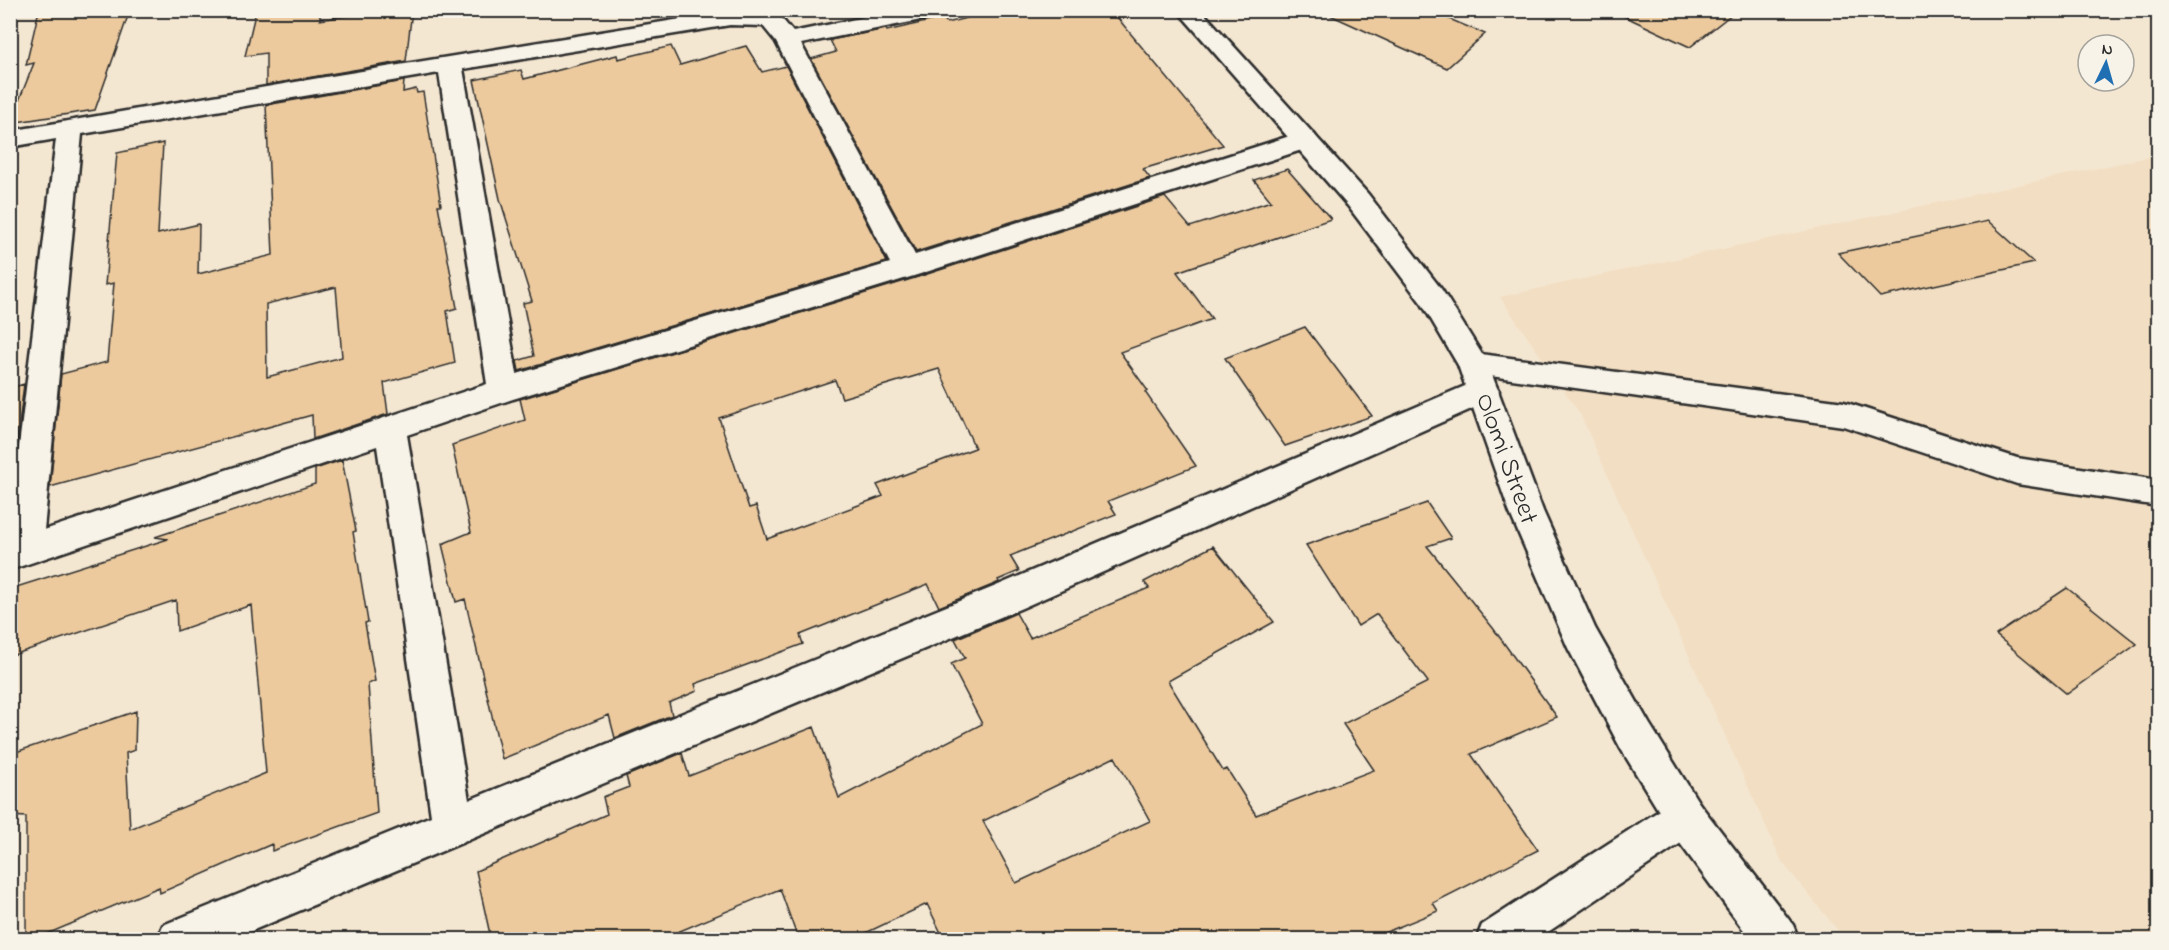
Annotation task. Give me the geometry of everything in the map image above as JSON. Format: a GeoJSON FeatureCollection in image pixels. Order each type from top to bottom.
{"type":"FeatureCollection","features":[{"type":"Feature","properties":{"kind":"street"},"geometry":{"type":"LineString","coordinates":[[787,40],[936,10]]}},
{"type":"Feature","properties":{"kind":"street","name":"Olomi Street"},"geometry":{"type":"LineString","coordinates":[[1188,10],[1358,200],[1432,297],[1478,377],[1526,511],[1581,637],[1635,736],[1685,817],[1779,939]]}},
{"type":"Feature","properties":{"kind":"street"},"geometry":{"type":"LineString","coordinates":[[10,139],[729,18],[770,19],[787,40],[907,268]]}},
{"type":"Feature","properties":{"kind":"street"},"geometry":{"type":"LineString","coordinates":[[450,65],[504,390]]}},
{"type":"Feature","properties":{"kind":"street"},"geometry":{"type":"LineString","coordinates":[[70,128],[17,555],[504,390],[907,268],[1305,140]]}},
{"type":"Feature","properties":{"kind":"street"},"geometry":{"type":"LineString","coordinates":[[178,939],[1008,597],[1478,377],[1844,414],[2017,471],[2158,493]]}},
{"type":"Feature","properties":{"kind":"street"},"geometry":{"type":"LineString","coordinates":[[390,428],[453,827]]}},
{"type":"Feature","properties":{"kind":"street"},"geometry":{"type":"LineString","coordinates":[[1497,939],[1685,817]]}},
{"type":"Feature","properties":{"kind":"shaded area"},"geometry":{"type":"Polygon","coordinates":[[[2158,155],[2158,939],[1845,939],[1782,862],[1580,414],[1500,297],[2158,155]]]}},
{"type":"Feature","properties":{"kind":"building"},"geometry":{"type":"Polygon","coordinates":[[[55,10],[130,10],[95,110],[10,123],[34,63],[26,65],[38,14],[55,10]]]}},
{"type":"Feature","properties":{"kind":"building"},"geometry":{"type":"Polygon","coordinates":[[[256,10],[320,10],[320,20],[388,10],[412,10],[406,61],[266,85],[266,53],[245,56],[256,10]]]}},
{"type":"Feature","properties":{"kind":"building"},"geometry":{"type":"Polygon","coordinates":[[[998,10],[1111,10],[1223,145],[1143,169],[1150,178],[916,252],[811,59],[836,52],[830,40],[886,29],[887,31],[943,18],[947,23],[998,10]]]}},
{"type":"Feature","properties":{"kind":"building"},"geometry":{"type":"Polygon","coordinates":[[[1319,10],[1428,10],[1485,34],[1447,68],[1319,10]]]}},
{"type":"Feature","properties":{"kind":"building"},"geometry":{"type":"Polygon","coordinates":[[[1611,10],[1737,10],[1690,47],[1611,10]]]}},
{"type":"Feature","properties":{"kind":"building"},"geometry":{"type":"Polygon","coordinates":[[[671,46],[680,65],[746,46],[762,72],[786,66],[887,262],[519,371],[517,361],[534,356],[523,303],[532,301],[500,199],[474,80],[521,70],[524,79],[617,55],[618,59],[671,46]]]}},
{"type":"Feature","properties":{"kind":"building"},"geometry":{"type":"Polygon","coordinates":[[[404,81],[403,92],[416,89],[417,93],[423,92],[441,205],[438,205],[457,308],[447,311],[455,363],[384,383],[388,414],[313,439],[312,415],[50,487],[61,374],[107,362],[114,283],[105,285],[117,153],[163,143],[158,234],[199,224],[198,274],[273,255],[266,105],[404,81]],[[336,287],[266,304],[267,377],[342,357],[336,287]]]}},
{"type":"Feature","properties":{"kind":"building"},"geometry":{"type":"Polygon","coordinates":[[[1287,169],[1331,219],[1177,272],[1212,319],[1120,352],[1196,466],[1108,501],[1116,514],[1010,556],[1019,571],[998,580],[999,582],[995,584],[939,607],[928,584],[800,635],[803,644],[695,684],[697,691],[669,703],[672,715],[615,738],[609,715],[502,759],[465,599],[456,602],[442,544],[471,532],[452,445],[525,420],[520,399],[918,277],[1165,197],[1190,227],[1271,201],[1254,180],[1287,169]],[[939,369],[842,398],[835,380],[719,418],[749,508],[756,506],[767,539],[883,496],[877,485],[975,448],[939,369]]]}},
{"type":"Feature","properties":{"kind":"building"},"geometry":{"type":"Polygon","coordinates":[[[1988,221],[2034,263],[1880,297],[1838,253],[1988,221]]]}},
{"type":"Feature","properties":{"kind":"building"},"geometry":{"type":"Polygon","coordinates":[[[1305,327],[1372,416],[1285,446],[1225,358],[1305,327]]]}},
{"type":"Feature","properties":{"kind":"building"},"geometry":{"type":"Polygon","coordinates":[[[24,384],[10,498],[10,388],[24,384]]]}},
{"type":"Feature","properties":{"kind":"building"},"geometry":{"type":"Polygon","coordinates":[[[342,460],[356,531],[353,532],[375,681],[368,684],[377,813],[272,851],[272,844],[160,893],[159,887],[35,939],[26,939],[26,817],[10,816],[10,754],[136,711],[135,750],[126,753],[130,829],[266,773],[251,605],[177,631],[176,600],[10,656],[10,589],[168,539],[155,537],[315,484],[315,469],[342,460]]]}},
{"type":"Feature","properties":{"kind":"building"},"geometry":{"type":"Polygon","coordinates":[[[1427,503],[1451,538],[1427,546],[1493,628],[1557,717],[1471,754],[1538,850],[1433,903],[1438,911],[1369,939],[944,939],[927,904],[853,939],[798,939],[780,889],[661,939],[491,939],[476,871],[607,814],[603,797],[629,787],[626,776],[682,753],[689,776],[814,727],[839,798],[982,724],[951,664],[965,658],[955,639],[1016,613],[1030,638],[1149,588],[1144,582],[1213,546],[1274,622],[1168,681],[1223,771],[1227,769],[1256,815],[1374,770],[1343,724],[1428,682],[1377,614],[1358,626],[1306,545],[1427,503]],[[1115,757],[983,821],[1016,883],[1150,821],[1115,757]]]}},
{"type":"Feature","properties":{"kind":"building"},"geometry":{"type":"Polygon","coordinates":[[[2067,588],[2137,644],[2067,694],[1996,635],[2067,588]]]}}]}
